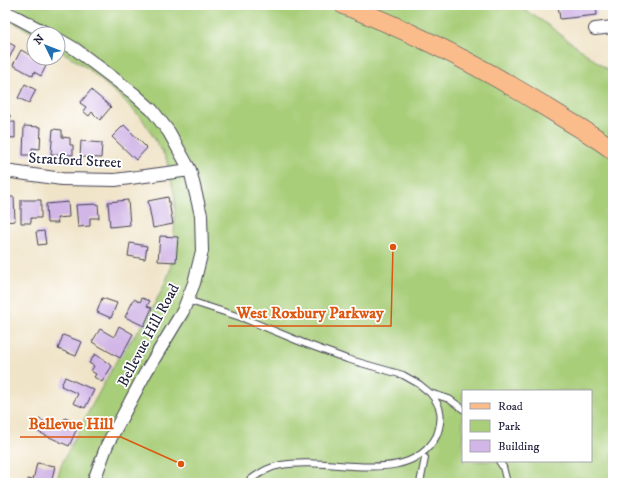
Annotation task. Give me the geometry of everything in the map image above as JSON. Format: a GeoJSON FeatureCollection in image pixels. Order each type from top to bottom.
{"type":"FeatureCollection","features":[{"type":"Feature","properties":{"kind":"main road"},"geometry":{"type":"LineString","coordinates":[[344,5],[417,36],[481,69],[526,95],[613,150]]}},
{"type":"Feature","properties":{"kind":"street"},"geometry":{"type":"LineString","coordinates":[[5,12],[33,26]]}},
{"type":"Feature","properties":{"kind":"street"},"geometry":{"type":"LineString","coordinates":[[595,29],[613,27]]}},
{"type":"Feature","properties":{"kind":"street","name":"Bellevue Hill Road"},"geometry":{"type":"LineString","coordinates":[[66,43],[75,48],[133,93],[152,110],[169,132],[190,170],[201,215],[202,250],[194,283],[183,311],[146,372],[107,445],[93,483]]}},
{"type":"Feature","properties":{"kind":"street","name":"Stratford Street"},"geometry":{"type":"LineString","coordinates":[[5,171],[62,179],[116,180],[190,170]]}},
{"type":"Feature","properties":{"kind":"lane"},"geometry":{"type":"LineString","coordinates":[[187,300],[243,318],[328,352],[403,375],[419,384],[430,393],[439,404],[441,413],[439,429],[433,446],[416,468]]}},
{"type":"Feature","properties":{"kind":"lane"},"geometry":{"type":"LineString","coordinates":[[430,393],[449,399],[462,408]]}},
{"type":"Feature","properties":{"kind":"lane"},"geometry":{"type":"LineString","coordinates":[[420,483],[425,458]]}},
{"type":"Feature","properties":{"kind":"lane"},"geometry":{"type":"LineString","coordinates":[[500,462],[503,467],[507,483]]}},
{"type":"Feature","properties":{"kind":"lane"},"geometry":{"type":"LineString","coordinates":[[246,483],[266,470],[280,465],[296,464],[346,472]]}},
{"type":"Feature","properties":{"kind":"green space"},"geometry":{"type":"Polygon","coordinates":[[[5,5],[516,5],[544,22],[613,74],[613,483],[56,483],[62,463],[119,356],[139,330],[161,292],[170,271],[174,237],[175,198],[166,158],[143,120],[124,100],[87,68],[66,54],[66,26],[26,26],[26,29],[5,18],[5,5]]]}},
{"type":"Feature","properties":{"kind":"building"},"geometry":{"type":"Polygon","coordinates":[[[558,5],[596,5],[597,15],[560,19],[558,5]]]}},
{"type":"Feature","properties":{"kind":"building"},"geometry":{"type":"Polygon","coordinates":[[[5,41],[15,46],[7,63],[5,62],[5,41]]]}},
{"type":"Feature","properties":{"kind":"building"},"geometry":{"type":"Polygon","coordinates":[[[21,50],[26,53],[26,66],[46,66],[41,76],[34,72],[33,76],[13,65],[21,50]]]}},
{"type":"Feature","properties":{"kind":"building"},"geometry":{"type":"Polygon","coordinates":[[[25,84],[36,90],[29,103],[18,98],[25,84]]]}},
{"type":"Feature","properties":{"kind":"building"},"geometry":{"type":"Polygon","coordinates":[[[91,90],[111,107],[100,120],[92,112],[89,116],[83,111],[86,107],[80,103],[91,90]]]}},
{"type":"Feature","properties":{"kind":"building"},"geometry":{"type":"Polygon","coordinates":[[[5,114],[10,115],[10,122],[15,122],[15,138],[5,137],[5,114]]]}},
{"type":"Feature","properties":{"kind":"building"},"geometry":{"type":"Polygon","coordinates":[[[124,125],[147,148],[136,160],[112,137],[124,125]]]}},
{"type":"Feature","properties":{"kind":"building"},"geometry":{"type":"Polygon","coordinates":[[[24,126],[41,127],[40,149],[32,148],[32,155],[23,155],[24,126]]]}},
{"type":"Feature","properties":{"kind":"building"},"geometry":{"type":"Polygon","coordinates":[[[53,129],[62,130],[62,137],[70,138],[70,145],[73,145],[73,155],[51,154],[53,129]]]}},
{"type":"Feature","properties":{"kind":"building"},"geometry":{"type":"Polygon","coordinates":[[[81,141],[102,143],[101,158],[80,157],[81,141]]]}},
{"type":"Feature","properties":{"kind":"building"},"geometry":{"type":"Polygon","coordinates":[[[5,197],[14,197],[15,221],[5,222],[5,197]]]}},
{"type":"Feature","properties":{"kind":"building"},"geometry":{"type":"Polygon","coordinates":[[[168,197],[173,224],[153,228],[148,201],[168,197]]]}},
{"type":"Feature","properties":{"kind":"building"},"geometry":{"type":"Polygon","coordinates":[[[21,200],[41,200],[41,218],[31,218],[31,223],[21,223],[21,200]]]}},
{"type":"Feature","properties":{"kind":"building"},"geometry":{"type":"Polygon","coordinates":[[[128,200],[130,225],[110,227],[108,202],[128,200]]]}},
{"type":"Feature","properties":{"kind":"building"},"geometry":{"type":"Polygon","coordinates":[[[68,202],[69,217],[57,218],[58,223],[47,223],[46,204],[68,202]]]}},
{"type":"Feature","properties":{"kind":"building"},"geometry":{"type":"Polygon","coordinates":[[[98,204],[99,218],[90,218],[90,226],[78,227],[76,205],[98,204]]]}},
{"type":"Feature","properties":{"kind":"building"},"geometry":{"type":"Polygon","coordinates":[[[44,231],[46,244],[38,245],[36,232],[44,231]]]}},
{"type":"Feature","properties":{"kind":"building"},"geometry":{"type":"Polygon","coordinates":[[[160,236],[178,237],[176,262],[158,261],[160,236]]]}},
{"type":"Feature","properties":{"kind":"building"},"geometry":{"type":"Polygon","coordinates":[[[130,243],[147,246],[145,259],[128,256],[130,243]]]}},
{"type":"Feature","properties":{"kind":"building"},"geometry":{"type":"Polygon","coordinates":[[[102,298],[117,303],[111,318],[97,312],[102,298]]]}},
{"type":"Feature","properties":{"kind":"building"},"geometry":{"type":"Polygon","coordinates":[[[142,298],[150,301],[147,306],[152,308],[144,326],[125,317],[134,299],[140,302],[142,298]]]}},
{"type":"Feature","properties":{"kind":"building"},"geometry":{"type":"Polygon","coordinates":[[[119,326],[133,334],[120,358],[92,342],[100,329],[114,337],[119,326]]]}},
{"type":"Feature","properties":{"kind":"building"},"geometry":{"type":"Polygon","coordinates":[[[63,335],[82,342],[76,356],[58,349],[63,335]]]}},
{"type":"Feature","properties":{"kind":"building"},"geometry":{"type":"Polygon","coordinates":[[[95,354],[112,366],[102,382],[94,377],[96,374],[91,371],[94,366],[89,363],[95,354]]]}},
{"type":"Feature","properties":{"kind":"building"},"geometry":{"type":"Polygon","coordinates":[[[65,377],[94,390],[85,408],[73,403],[78,394],[61,386],[65,377]]]}},
{"type":"Feature","properties":{"kind":"building"},"geometry":{"type":"Polygon","coordinates":[[[65,418],[79,424],[69,446],[34,430],[39,419],[61,429],[65,418]]]}},
{"type":"Feature","properties":{"kind":"building"},"geometry":{"type":"Polygon","coordinates":[[[37,463],[55,466],[51,483],[28,483],[28,479],[33,480],[37,463]]]}},
{"type":"Feature","properties":{"kind":"place","name":"West Roxbury Parkway"},"geometry":{"type":"Point","coordinates":[393,247]}},
{"type":"Feature","properties":{"kind":"place","name":"Bellevue Hill"},"geometry":{"type":"Point","coordinates":[181,464]}}]}
